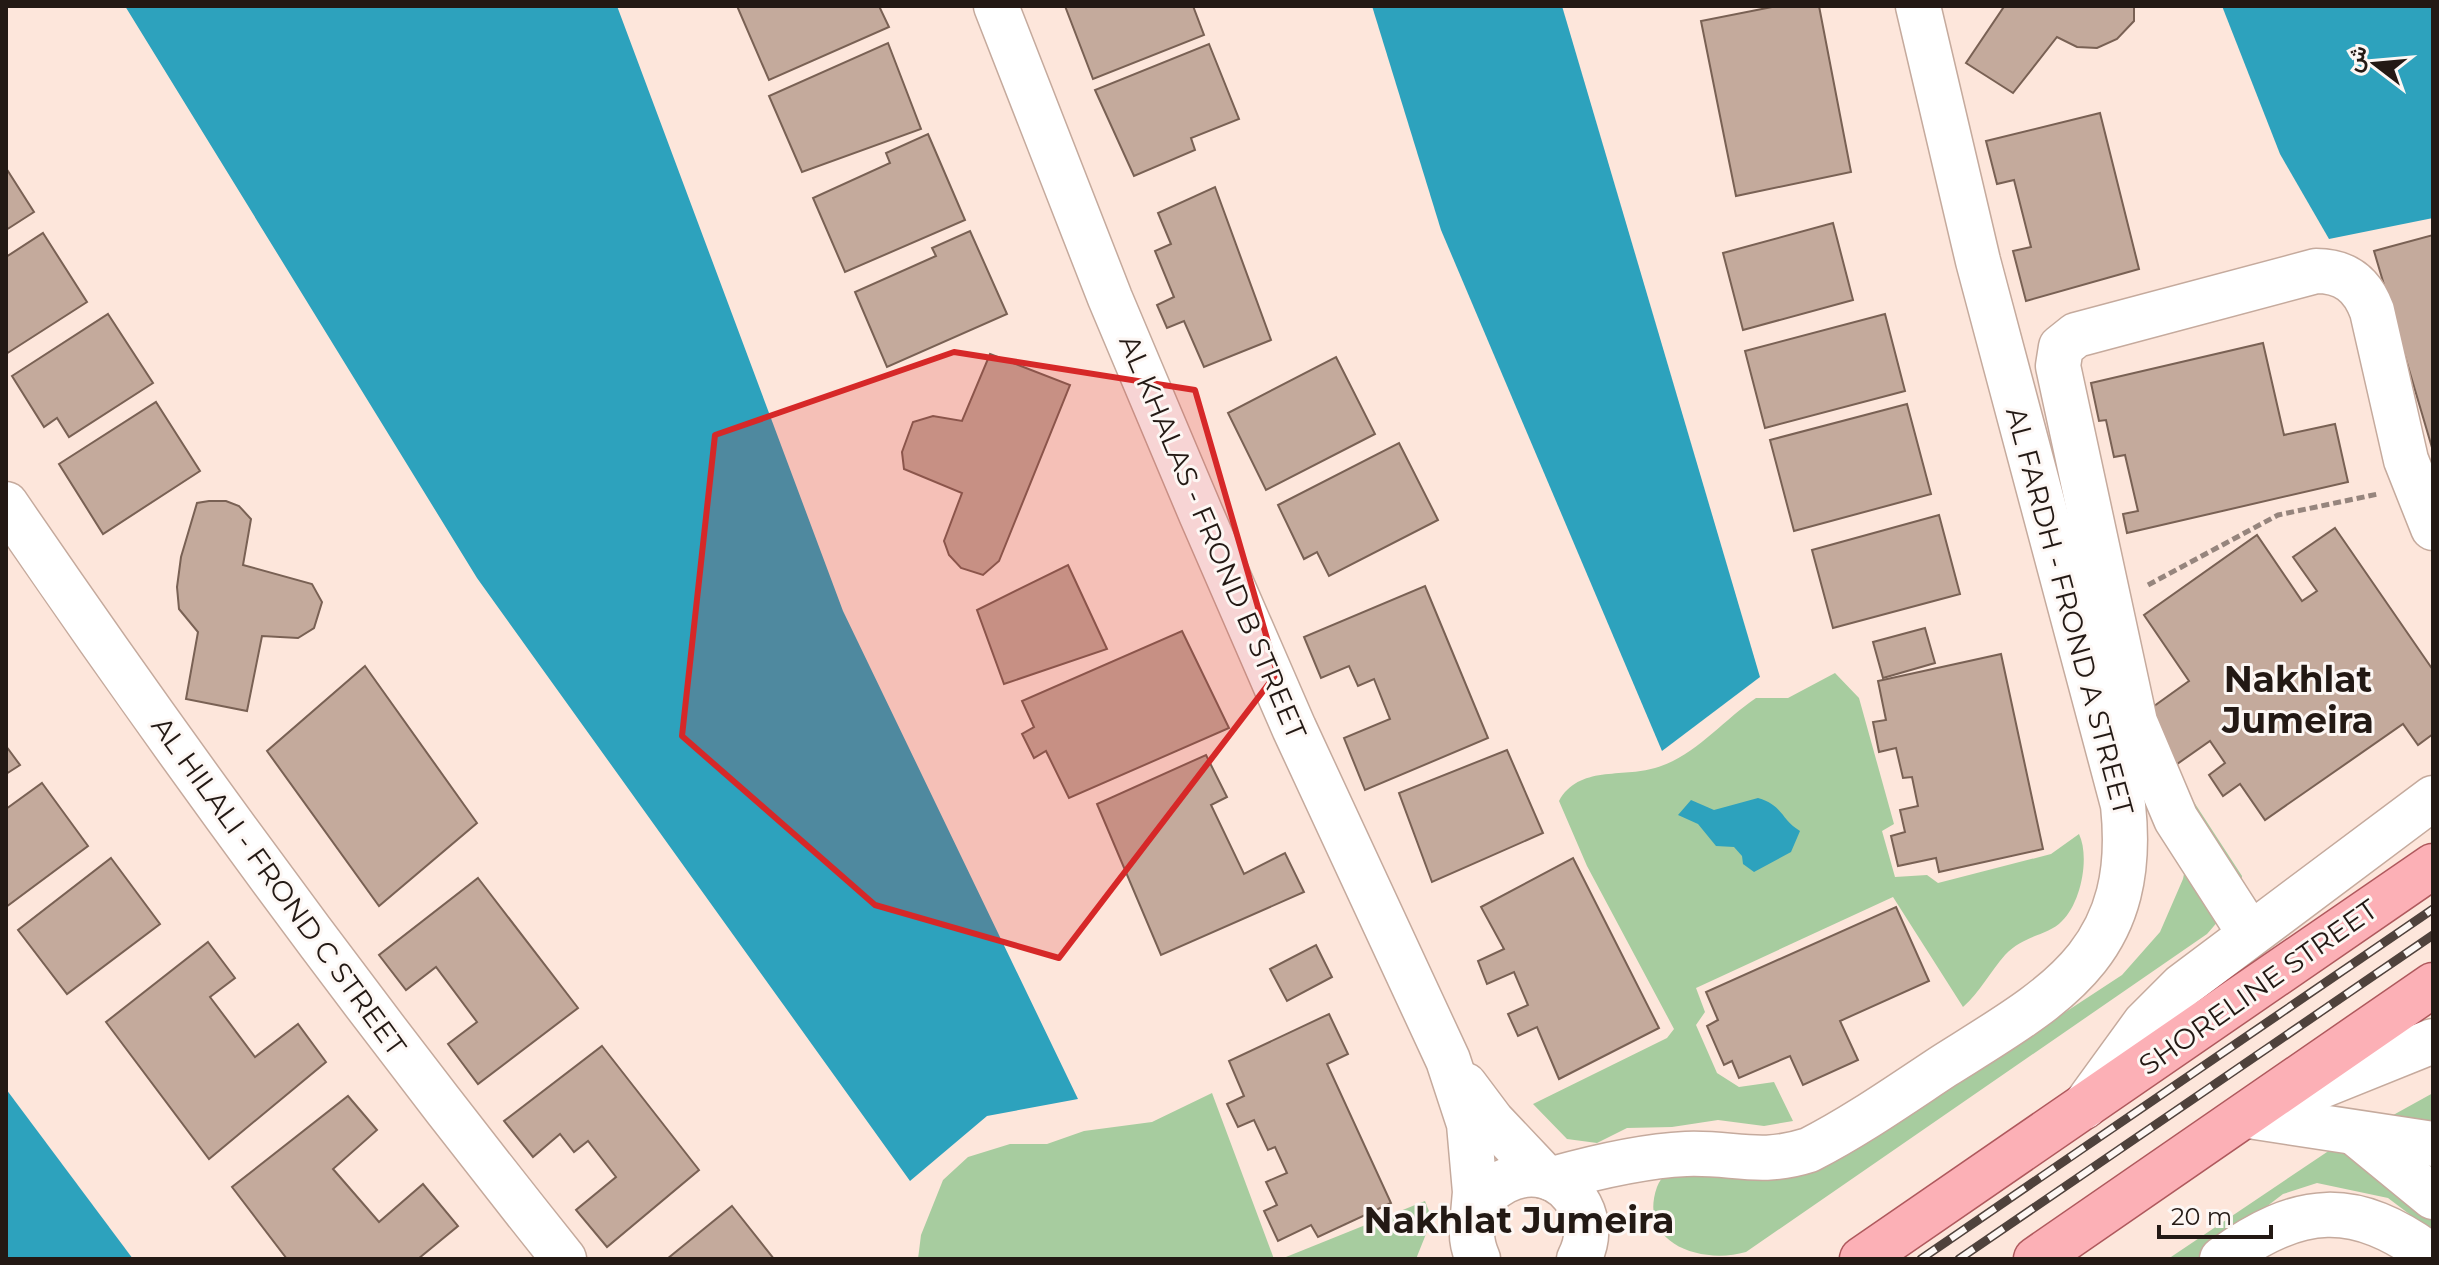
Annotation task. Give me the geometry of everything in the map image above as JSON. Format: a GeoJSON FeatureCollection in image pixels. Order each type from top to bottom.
{"type":"FeatureCollection","features":[{"type":"Feature","properties":{"kind":"main road","name":"SHORELINE STREET"},"geometry":{"type":"LineString","coordinates":[[1862,1259],[2433,866]]}},
{"type":"Feature","properties":{"kind":"main road"},"geometry":{"type":"LineString","coordinates":[[2036,1259],[2433,985]]}},
{"type":"Feature","properties":{"kind":"street","name":"AL KHALAS - FROND B STREET"},"geometry":{"type":"LineString","coordinates":[[996,6],[1110,298],[1201,514],[1294,728],[1448,1060],[1469,1124],[1475,1192],[1473,1247]]}},
{"type":"Feature","properties":{"kind":"street","name":"AL FARDH - FROND A STREET"},"geometry":{"type":"LineString","coordinates":[[1473,1247],[1478,1207],[1489,1191],[1505,1179],[1524,1175],[1548,1178],[1601,1167],[1704,1154],[1766,1160],[1788,1157],[1828,1140],[2039,1006],[2087,961],[2105,933],[2117,903],[2126,848],[2123,805],[1978,261],[1918,6]]}},
{"type":"Feature","properties":{"kind":"street"},"geometry":{"type":"LineString","coordinates":[[2250,934],[2202,864],[2155,775],[2135,722],[2058,366],[2061,347],[2076,335],[2316,271],[2343,275],[2366,295],[2372,311],[2394,415],[2416,487],[2433,528]]}},
{"type":"Feature","properties":{"kind":"street","name":"AL HILALI - FROND C STREET"},"geometry":{"type":"LineString","coordinates":[[6,504],[266,874],[433,1095],[564,1259]]}},
{"type":"Feature","properties":{"kind":"street"},"geometry":{"type":"LineString","coordinates":[[2083,1107],[2145,1023],[2182,986],[2433,798]]}},
{"type":"Feature","properties":{"kind":"street"},"geometry":{"type":"LineString","coordinates":[[2247,1115],[2433,1041]]}},
{"type":"Feature","properties":{"kind":"street","name":"AL KHALAS - FROND B STREET"},"geometry":{"type":"LineString","coordinates":[[1448,1060],[1492,1121],[1548,1178],[1577,1200],[1586,1249]]}},
{"type":"Feature","properties":{"kind":"street"},"geometry":{"type":"LineString","coordinates":[[2247,1115],[2433,1144]]}},
{"type":"Feature","properties":{"kind":"street"},"geometry":{"type":"LineString","coordinates":[[2353,1132],[2433,1197]]}},
{"type":"Feature","properties":{"kind":"street","name":"AL FARDH - FROND A STREET"},"geometry":{"type":"LineString","coordinates":[[1586,1249],[1611,1188],[1650,1160]]}},
{"type":"Feature","properties":{"kind":"street"},"geometry":{"type":"LineString","coordinates":[[2222,1259],[2255,1235],[2281,1223],[2310,1216],[2339,1215],[2395,1231],[2433,1257]]}},
{"type":"Feature","properties":{"kind":"path"},"geometry":{"type":"LineString","coordinates":[[2109,608],[2197,556],[2278,515],[2416,487]]}},
{"type":"Feature","properties":{"kind":"highlighted area"},"geometry":{"type":"Polygon","coordinates":[[[954,352],[1195,390],[1277,673],[1059,958],[875,905],[682,736],[715,435],[954,352]]]}},
{"type":"Feature","properties":{"kind":"green space"},"geometry":{"type":"Polygon","coordinates":[[[1835,673],[1859,698],[1894,824],[1882,831],[1895,877],[1927,875],[1938,883],[2051,854],[2079,834],[2084,855],[2082,879],[2069,913],[2050,930],[2028,939],[2005,955],[1963,1007],[1893,897],[1696,988],[1705,1012],[1696,1025],[1717,1073],[1739,1087],[1774,1082],[1793,1121],[1764,1126],[1718,1120],[1672,1127],[1627,1128],[1597,1143],[1567,1139],[1533,1104],[1667,1038],[1674,1029],[1587,866],[1559,801],[1578,782],[1589,777],[1642,771],[1669,763],[1695,747],[1756,698],[1788,698],[1835,673]]]}},
{"type":"Feature","properties":{"kind":"green space"},"geometry":{"type":"Polygon","coordinates":[[[2190,796],[2242,876],[2239,897],[2207,934],[1746,1252],[1711,1255],[1693,1252],[1665,1236],[1656,1223],[1653,1207],[1659,1183],[1679,1157],[1819,1157],[1858,1148],[2122,975],[2160,932],[2183,879],[2192,833],[2190,796]]]}},
{"type":"Feature","properties":{"kind":"green space"},"geometry":{"type":"Polygon","coordinates":[[[1212,1093],[1274,1259],[918,1259],[921,1235],[943,1180],[968,1157],[1010,1144],[1047,1144],[1084,1131],[1152,1122],[1212,1093]]]}},
{"type":"Feature","properties":{"kind":"green space"},"geometry":{"type":"Polygon","coordinates":[[[2433,1093],[2433,1232],[2388,1198],[2317,1183],[2283,1194],[2198,1259],[2168,1259],[2330,1150],[2433,1093]]]}},
{"type":"Feature","properties":{"kind":"green space"},"geometry":{"type":"Polygon","coordinates":[[[1425,1201],[1432,1219],[1416,1259],[1281,1259],[1425,1201]]]}},
{"type":"Feature","properties":{"kind":"water"},"geometry":{"type":"Polygon","coordinates":[[[125,6],[617,6],[843,611],[1078,1099],[987,1116],[910,1181],[477,578],[125,6]]]}},
{"type":"Feature","properties":{"kind":"water"},"geometry":{"type":"Polygon","coordinates":[[[1372,6],[1562,6],[1760,677],[1662,751],[1441,230],[1372,6]]]}},
{"type":"Feature","properties":{"kind":"water"},"geometry":{"type":"Polygon","coordinates":[[[2222,6],[2433,6],[2433,218],[2329,239],[2280,154],[2222,6]]]}},
{"type":"Feature","properties":{"kind":"water"},"geometry":{"type":"Polygon","coordinates":[[[1758,798],[1772,805],[1800,831],[1791,852],[1754,872],[1743,864],[1742,856],[1734,847],[1716,846],[1698,824],[1678,815],[1691,800],[1714,810],[1758,798]]]}},
{"type":"Feature","properties":{"kind":"water"},"geometry":{"type":"Polygon","coordinates":[[[6,1089],[133,1259],[6,1259],[6,1089]]]}},
{"type":"Feature","properties":{"kind":"building"},"geometry":{"type":"Polygon","coordinates":[[[737,6],[879,6],[889,27],[769,80],[737,6]]]}},
{"type":"Feature","properties":{"kind":"building"},"geometry":{"type":"Polygon","coordinates":[[[1065,6],[1193,6],[1204,35],[1093,79],[1065,6]]]}},
{"type":"Feature","properties":{"kind":"building"},"geometry":{"type":"Polygon","coordinates":[[[1777,6],[1819,6],[1851,172],[1736,196],[1701,21],[1777,6]]]}},
{"type":"Feature","properties":{"kind":"building"},"geometry":{"type":"Polygon","coordinates":[[[2001,6],[2134,6],[2134,21],[2117,39],[2097,48],[2077,47],[2057,37],[2013,93],[1966,63],[2003,8],[2001,6]]]}},
{"type":"Feature","properties":{"kind":"building"},"geometry":{"type":"Polygon","coordinates":[[[888,43],[921,129],[802,172],[769,96],[888,43]]]}},
{"type":"Feature","properties":{"kind":"building"},"geometry":{"type":"Polygon","coordinates":[[[1209,44],[1239,119],[1191,138],[1195,150],[1134,176],[1095,90],[1209,44]]]}},
{"type":"Feature","properties":{"kind":"building"},"geometry":{"type":"Polygon","coordinates":[[[2100,113],[2139,269],[2026,301],[2013,251],[2031,247],[2014,180],[1997,184],[1986,141],[2100,113]]]}},
{"type":"Feature","properties":{"kind":"building"},"geometry":{"type":"Polygon","coordinates":[[[928,134],[965,220],[845,272],[813,198],[890,163],[886,153],[928,134]]]}},
{"type":"Feature","properties":{"kind":"building"},"geometry":{"type":"Polygon","coordinates":[[[6,168],[34,212],[6,230],[6,168]]]}},
{"type":"Feature","properties":{"kind":"building"},"geometry":{"type":"Polygon","coordinates":[[[1215,187],[1271,340],[1204,367],[1184,321],[1167,328],[1157,305],[1174,297],[1155,251],[1171,244],[1158,213],[1215,187]]]}},
{"type":"Feature","properties":{"kind":"building"},"geometry":{"type":"Polygon","coordinates":[[[1833,223],[1853,300],[1743,330],[1723,253],[1833,223]]]}},
{"type":"Feature","properties":{"kind":"building"},"geometry":{"type":"Polygon","coordinates":[[[970,231],[1007,314],[887,367],[855,292],[936,256],[932,248],[970,231]]]}},
{"type":"Feature","properties":{"kind":"building"},"geometry":{"type":"Polygon","coordinates":[[[43,233],[87,302],[6,354],[6,257],[43,233]]]}},
{"type":"Feature","properties":{"kind":"building"},"geometry":{"type":"Polygon","coordinates":[[[2433,235],[2433,451],[2374,251],[2433,235]]]}},
{"type":"Feature","properties":{"kind":"building"},"geometry":{"type":"Polygon","coordinates":[[[108,314],[153,383],[69,437],[57,418],[44,427],[12,376],[108,314]]]}},
{"type":"Feature","properties":{"kind":"building"},"geometry":{"type":"Polygon","coordinates":[[[1885,314],[1905,391],[1765,428],[1745,351],[1885,314]]]}},
{"type":"Feature","properties":{"kind":"building"},"geometry":{"type":"Polygon","coordinates":[[[2263,343],[2284,435],[2335,424],[2348,482],[2127,533],[2123,514],[2138,511],[2125,455],[2114,457],[2106,420],[2099,421],[2091,383],[2263,343]]]}},
{"type":"Feature","properties":{"kind":"building"},"geometry":{"type":"Polygon","coordinates":[[[990,354],[1070,385],[999,561],[983,575],[961,568],[949,555],[944,541],[962,493],[904,469],[902,452],[913,422],[933,416],[962,421],[990,354]]]}},
{"type":"Feature","properties":{"kind":"building"},"geometry":{"type":"Polygon","coordinates":[[[1336,357],[1375,434],[1266,490],[1228,413],[1336,357]]]}},
{"type":"Feature","properties":{"kind":"building"},"geometry":{"type":"Polygon","coordinates":[[[156,402],[200,471],[103,534],[59,464],[156,402]]]}},
{"type":"Feature","properties":{"kind":"building"},"geometry":{"type":"Polygon","coordinates":[[[1907,404],[1931,494],[1794,531],[1770,440],[1907,404]]]}},
{"type":"Feature","properties":{"kind":"building"},"geometry":{"type":"Polygon","coordinates":[[[1399,443],[1438,520],[1329,576],[1317,552],[1304,559],[1278,505],[1399,443]]]}},
{"type":"Feature","properties":{"kind":"building"},"geometry":{"type":"Polygon","coordinates":[[[226,501],[239,506],[251,519],[243,565],[312,584],[322,602],[314,628],[298,638],[262,636],[247,711],[186,699],[198,632],[179,609],[177,587],[181,557],[197,503],[226,501]]]}},
{"type":"Feature","properties":{"kind":"building"},"geometry":{"type":"Polygon","coordinates":[[[1939,515],[1960,594],[1833,628],[1812,550],[1939,515]]]}},
{"type":"Feature","properties":{"kind":"building"},"geometry":{"type":"Polygon","coordinates":[[[2335,528],[2433,670],[2433,734],[2418,745],[2403,724],[2265,820],[2240,784],[2223,796],[2209,775],[2225,763],[2210,741],[2170,769],[2136,719],[2189,681],[2144,615],[2257,535],[2302,601],[2317,591],[2293,557],[2335,528]]]}},
{"type":"Feature","properties":{"kind":"building"},"geometry":{"type":"Polygon","coordinates":[[[1068,565],[1107,649],[1004,684],[977,610],[1068,565]]]}},
{"type":"Feature","properties":{"kind":"building"},"geometry":{"type":"Polygon","coordinates":[[[1425,586],[1488,738],[1365,790],[1344,738],[1390,719],[1374,679],[1358,686],[1349,666],[1321,678],[1304,637],[1425,586]]]}},
{"type":"Feature","properties":{"kind":"building"},"geometry":{"type":"Polygon","coordinates":[[[1925,628],[1935,663],[1883,678],[1873,642],[1925,628]]]}},
{"type":"Feature","properties":{"kind":"building"},"geometry":{"type":"Polygon","coordinates":[[[1182,631],[1229,728],[1069,798],[1046,751],[1034,758],[1022,734],[1034,727],[1022,701],[1182,631]]]}},
{"type":"Feature","properties":{"kind":"building"},"geometry":{"type":"Polygon","coordinates":[[[2001,654],[2043,849],[1939,872],[1936,858],[1898,866],[1891,836],[1905,832],[1900,810],[1918,806],[1912,777],[1903,778],[1896,748],[1879,752],[1873,722],[1886,720],[1878,681],[2001,654]]]}},
{"type":"Feature","properties":{"kind":"building"},"geometry":{"type":"Polygon","coordinates":[[[365,666],[477,823],[379,906],[267,751],[365,666]]]}},
{"type":"Feature","properties":{"kind":"building"},"geometry":{"type":"Polygon","coordinates":[[[6,746],[20,765],[6,774],[6,746]]]}},
{"type":"Feature","properties":{"kind":"building"},"geometry":{"type":"Polygon","coordinates":[[[1507,750],[1543,833],[1432,882],[1399,793],[1507,750]]]}},
{"type":"Feature","properties":{"kind":"building"},"geometry":{"type":"Polygon","coordinates":[[[1206,755],[1227,797],[1211,805],[1244,874],[1285,853],[1304,892],[1161,955],[1097,804],[1206,755]]]}},
{"type":"Feature","properties":{"kind":"building"},"geometry":{"type":"Polygon","coordinates":[[[42,783],[88,846],[6,907],[6,809],[42,783]]]}},
{"type":"Feature","properties":{"kind":"building"},"geometry":{"type":"Polygon","coordinates":[[[111,858],[160,924],[67,994],[18,930],[111,858]]]}},
{"type":"Feature","properties":{"kind":"building"},"geometry":{"type":"Polygon","coordinates":[[[1573,858],[1659,1028],[1559,1079],[1537,1027],[1518,1036],[1508,1014],[1528,1005],[1514,972],[1487,984],[1478,961],[1504,949],[1481,907],[1573,858]]]}},
{"type":"Feature","properties":{"kind":"building"},"geometry":{"type":"Polygon","coordinates":[[[478,878],[578,1008],[478,1084],[448,1044],[477,1022],[436,967],[406,990],[379,955],[478,878]]]}},
{"type":"Feature","properties":{"kind":"building"},"geometry":{"type":"Polygon","coordinates":[[[1896,907],[1929,981],[1840,1021],[1858,1060],[1803,1085],[1790,1056],[1739,1078],[1732,1061],[1724,1065],[1707,1026],[1718,1020],[1706,992],[1896,907]]]}},
{"type":"Feature","properties":{"kind":"building"},"geometry":{"type":"Polygon","coordinates":[[[208,942],[235,978],[210,997],[255,1057],[298,1024],[326,1062],[209,1159],[106,1022],[208,942]]]}},
{"type":"Feature","properties":{"kind":"building"},"geometry":{"type":"Polygon","coordinates":[[[1316,945],[1332,977],[1287,1001],[1270,969],[1316,945]]]}},
{"type":"Feature","properties":{"kind":"building"},"geometry":{"type":"Polygon","coordinates":[[[1329,1014],[1348,1054],[1327,1064],[1391,1203],[1318,1237],[1311,1225],[1278,1241],[1264,1211],[1277,1205],[1266,1182],[1287,1173],[1275,1147],[1268,1150],[1254,1120],[1238,1127],[1227,1104],[1244,1096],[1229,1061],[1329,1014]]]}},
{"type":"Feature","properties":{"kind":"building"},"geometry":{"type":"Polygon","coordinates":[[[602,1046],[699,1170],[607,1247],[576,1210],[616,1177],[588,1141],[574,1152],[560,1134],[533,1157],[504,1121],[602,1046]]]}},
{"type":"Feature","properties":{"kind":"building"},"geometry":{"type":"Polygon","coordinates":[[[348,1096],[377,1130],[333,1169],[379,1222],[423,1184],[458,1226],[418,1259],[287,1259],[232,1187],[348,1096]]]}},
{"type":"Feature","properties":{"kind":"building"},"geometry":{"type":"Polygon","coordinates":[[[732,1206],[774,1259],[667,1259],[732,1206]]]}},
{"type":"Feature","properties":{"kind":"railway"},"geometry":{"type":"LineString","coordinates":[[1921,1259],[2433,909]]}},
{"type":"Feature","properties":{"kind":"railway"},"geometry":{"type":"LineString","coordinates":[[1959,1259],[2433,935]]}},
{"type":"Feature","properties":{"kind":"district","name":"Nakhlat Jumeira"},"geometry":{"type":"Point","coordinates":[2298,700]}},
{"type":"Feature","properties":{"kind":"district","name":"Nakhlat Jumeira"},"geometry":{"type":"Point","coordinates":[1519,1220]}}]}
